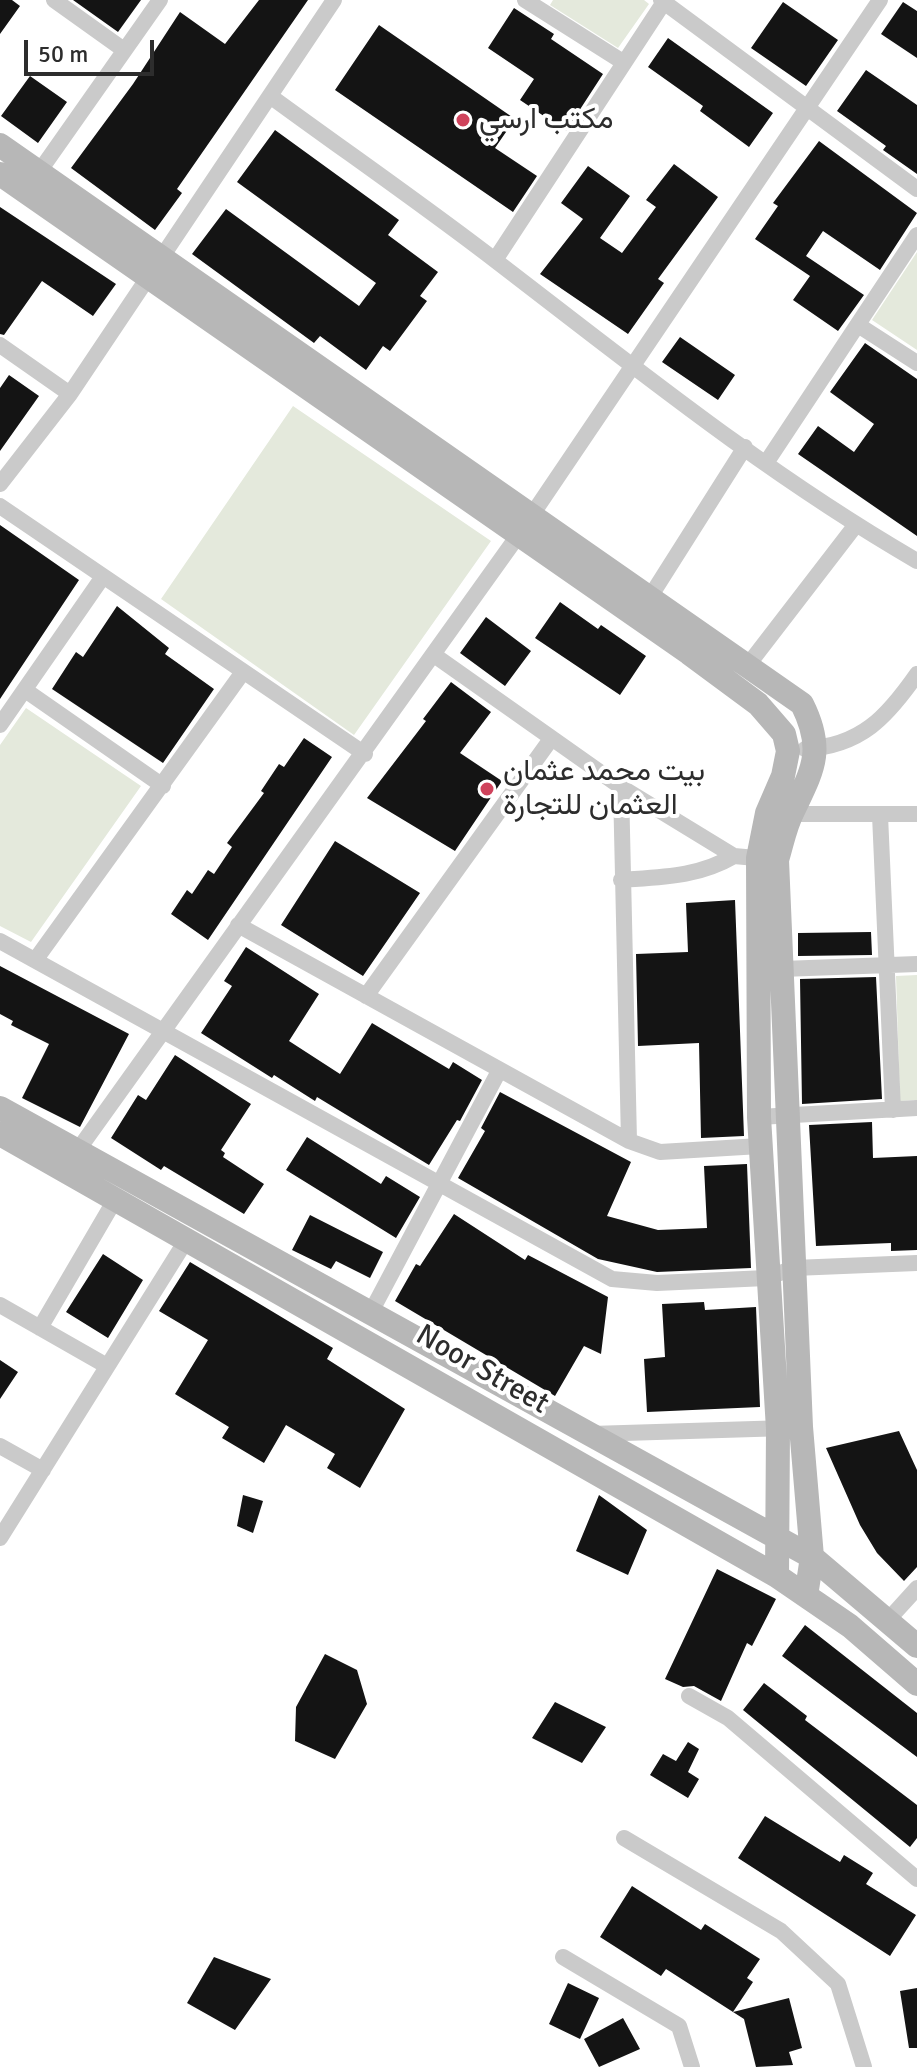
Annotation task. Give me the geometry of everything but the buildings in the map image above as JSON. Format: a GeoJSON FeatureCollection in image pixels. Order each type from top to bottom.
{"type":"FeatureCollection","features":[{"type":"Feature","properties":{"kind":"street"},"geometry":{"type":"LineString","coordinates":[[54,0],[124,50]]}},
{"type":"Feature","properties":{"kind":"street"},"geometry":{"type":"LineString","coordinates":[[39,172],[160,0]]}},
{"type":"Feature","properties":{"kind":"street"},"geometry":{"type":"LineString","coordinates":[[0,484],[70,394],[334,0]]}},
{"type":"Feature","properties":{"kind":"street"},"geometry":{"type":"LineString","coordinates":[[64,1169],[238,925],[365,754],[633,370],[880,0]]}},
{"type":"Feature","properties":{"kind":"street"},"geometry":{"type":"LineString","coordinates":[[495,260],[663,1],[917,189]]}},
{"type":"Feature","properties":{"kind":"street"},"geometry":{"type":"LineString","coordinates":[[534,2],[623,62]]}},
{"type":"Feature","properties":{"kind":"street"},"geometry":{"type":"LineString","coordinates":[[270,96],[495,260],[633,370],[855,526],[917,561]]}},
{"type":"Feature","properties":{"kind":"street"},"geometry":{"type":"LineString","coordinates":[[0,145],[39,172],[154,268]]}},
{"type":"Feature","properties":{"kind":"street"},"geometry":{"type":"LineString","coordinates":[[0,174],[154,268],[523,527],[758,704],[784,734],[788,751],[779,814]]}},
{"type":"Feature","properties":{"kind":"street"},"geometry":{"type":"LineString","coordinates":[[766,463],[917,235]]}},
{"type":"Feature","properties":{"kind":"street"},"geometry":{"type":"LineString","coordinates":[[858,325],[917,363]]}},
{"type":"Feature","properties":{"kind":"street"},"geometry":{"type":"LineString","coordinates":[[0,345],[70,394]]}},
{"type":"Feature","properties":{"kind":"street"},"geometry":{"type":"LineString","coordinates":[[650,597],[745,447]]}},
{"type":"Feature","properties":{"kind":"street"},"geometry":{"type":"LineString","coordinates":[[0,506],[365,754]]}},
{"type":"Feature","properties":{"kind":"street"},"geometry":{"type":"LineString","coordinates":[[748,665],[855,526]]}},
{"type":"Feature","properties":{"kind":"street"},"geometry":{"type":"LineString","coordinates":[[523,527],[650,597],[748,665],[802,704],[814,729],[816,749],[809,781],[779,814],[756,858],[759,1117],[766,1278],[812,1557],[806,1596]]}},
{"type":"Feature","properties":{"kind":"street"},"geometry":{"type":"LineString","coordinates":[[0,725],[102,578]]}},
{"type":"Feature","properties":{"kind":"street"},"geometry":{"type":"LineString","coordinates":[[434,655],[621,787],[756,858],[782,969],[794,1268],[789,1428],[777,1576]]}},
{"type":"Feature","properties":{"kind":"street"},"geometry":{"type":"LineString","coordinates":[[36,959],[243,672]]}},
{"type":"Feature","properties":{"kind":"street"},"geometry":{"type":"LineString","coordinates":[[788,751],[844,744],[872,727],[896,704],[917,674]]}},
{"type":"Feature","properties":{"kind":"street"},"geometry":{"type":"LineString","coordinates":[[25,690],[163,786]]}},
{"type":"Feature","properties":{"kind":"street"},"geometry":{"type":"LineString","coordinates":[[366,996],[551,739]]}},
{"type":"Feature","properties":{"kind":"street"},"geometry":{"type":"LineString","coordinates":[[621,787],[629,1141]]}},
{"type":"Feature","properties":{"kind":"street"},"geometry":{"type":"LineString","coordinates":[[779,814],[917,814]]}},
{"type":"Feature","properties":{"kind":"street"},"geometry":{"type":"LineString","coordinates":[[880,815],[893,1110]]}},
{"type":"Feature","properties":{"kind":"street"},"geometry":{"type":"LineString","coordinates":[[621,880],[686,876],[756,858]]}},
{"type":"Feature","properties":{"kind":"street"},"geometry":{"type":"LineString","coordinates":[[238,925],[629,1141],[660,1152],[760,1146]]}},
{"type":"Feature","properties":{"kind":"street"},"geometry":{"type":"LineString","coordinates":[[0,941],[612,1279],[657,1283],[766,1278],[794,1268],[917,1263]]}},
{"type":"Feature","properties":{"kind":"street"},"geometry":{"type":"LineString","coordinates":[[782,969],[917,964]]}},
{"type":"Feature","properties":{"kind":"street"},"geometry":{"type":"LineString","coordinates":[[371,1312],[499,1071]]}},
{"type":"Feature","properties":{"kind":"street","name":"Noor Street"},"geometry":{"type":"LineString","coordinates":[[0,1108],[79,1149],[778,1541],[812,1557],[917,1646]]}},
{"type":"Feature","properties":{"kind":"street"},"geometry":{"type":"LineString","coordinates":[[759,1117],[917,1108]]}},
{"type":"Feature","properties":{"kind":"street","name":"Noor Street"},"geometry":{"type":"LineString","coordinates":[[0,1134],[777,1576],[850,1626],[917,1684]]}},
{"type":"Feature","properties":{"kind":"street"},"geometry":{"type":"LineString","coordinates":[[40,1328],[116,1198]]}},
{"type":"Feature","properties":{"kind":"street"},"geometry":{"type":"LineString","coordinates":[[0,1538],[187,1239]]}},
{"type":"Feature","properties":{"kind":"street"},"geometry":{"type":"LineString","coordinates":[[0,1305],[107,1366]]}},
{"type":"Feature","properties":{"kind":"street"},"geometry":{"type":"LineString","coordinates":[[588,1434],[789,1428]]}},
{"type":"Feature","properties":{"kind":"street"},"geometry":{"type":"LineString","coordinates":[[0,1446],[43,1470]]}},
{"type":"Feature","properties":{"kind":"street"},"geometry":{"type":"LineString","coordinates":[[888,1620],[917,1588]]}},
{"type":"Feature","properties":{"kind":"street"},"geometry":{"type":"LineString","coordinates":[[689,1696],[728,1718],[917,1879]]}},
{"type":"Feature","properties":{"kind":"street"},"geometry":{"type":"LineString","coordinates":[[624,1838],[781,1931],[838,1984],[864,2067]]}},
{"type":"Feature","properties":{"kind":"street"},"geometry":{"type":"LineString","coordinates":[[563,1957],[679,2026],[692,2067]]}},
{"type":"Feature","properties":{"kind":"shaded area"},"geometry":{"type":"Polygon","coordinates":[[[553,0],[644,0],[649,4],[618,48],[550,5],[553,0]]]}},
{"type":"Feature","properties":{"kind":"shaded area"},"geometry":{"type":"Polygon","coordinates":[[[917,252],[917,350],[872,320],[917,252]]]}},
{"type":"Feature","properties":{"kind":"shaded area"},"geometry":{"type":"Polygon","coordinates":[[[293,406],[491,541],[354,735],[161,599],[293,406]]]}},
{"type":"Feature","properties":{"kind":"shaded area"},"geometry":{"type":"Polygon","coordinates":[[[26,708],[141,786],[31,942],[0,926],[0,745],[26,708]]]}},
{"type":"Feature","properties":{"kind":"shaded area"},"geometry":{"type":"Polygon","coordinates":[[[917,975],[917,1100],[900,1101],[896,976],[917,975]]]}},
{"type":"Feature","properties":{"kind":"place","name":"مكتب ارسي"},"geometry":{"type":"Point","coordinates":[463,120]}},
{"type":"Feature","properties":{"kind":"place","name":"بيت محمد عثمان العثمان للتجارة"},"geometry":{"type":"Point","coordinates":[487,789]}}]}
